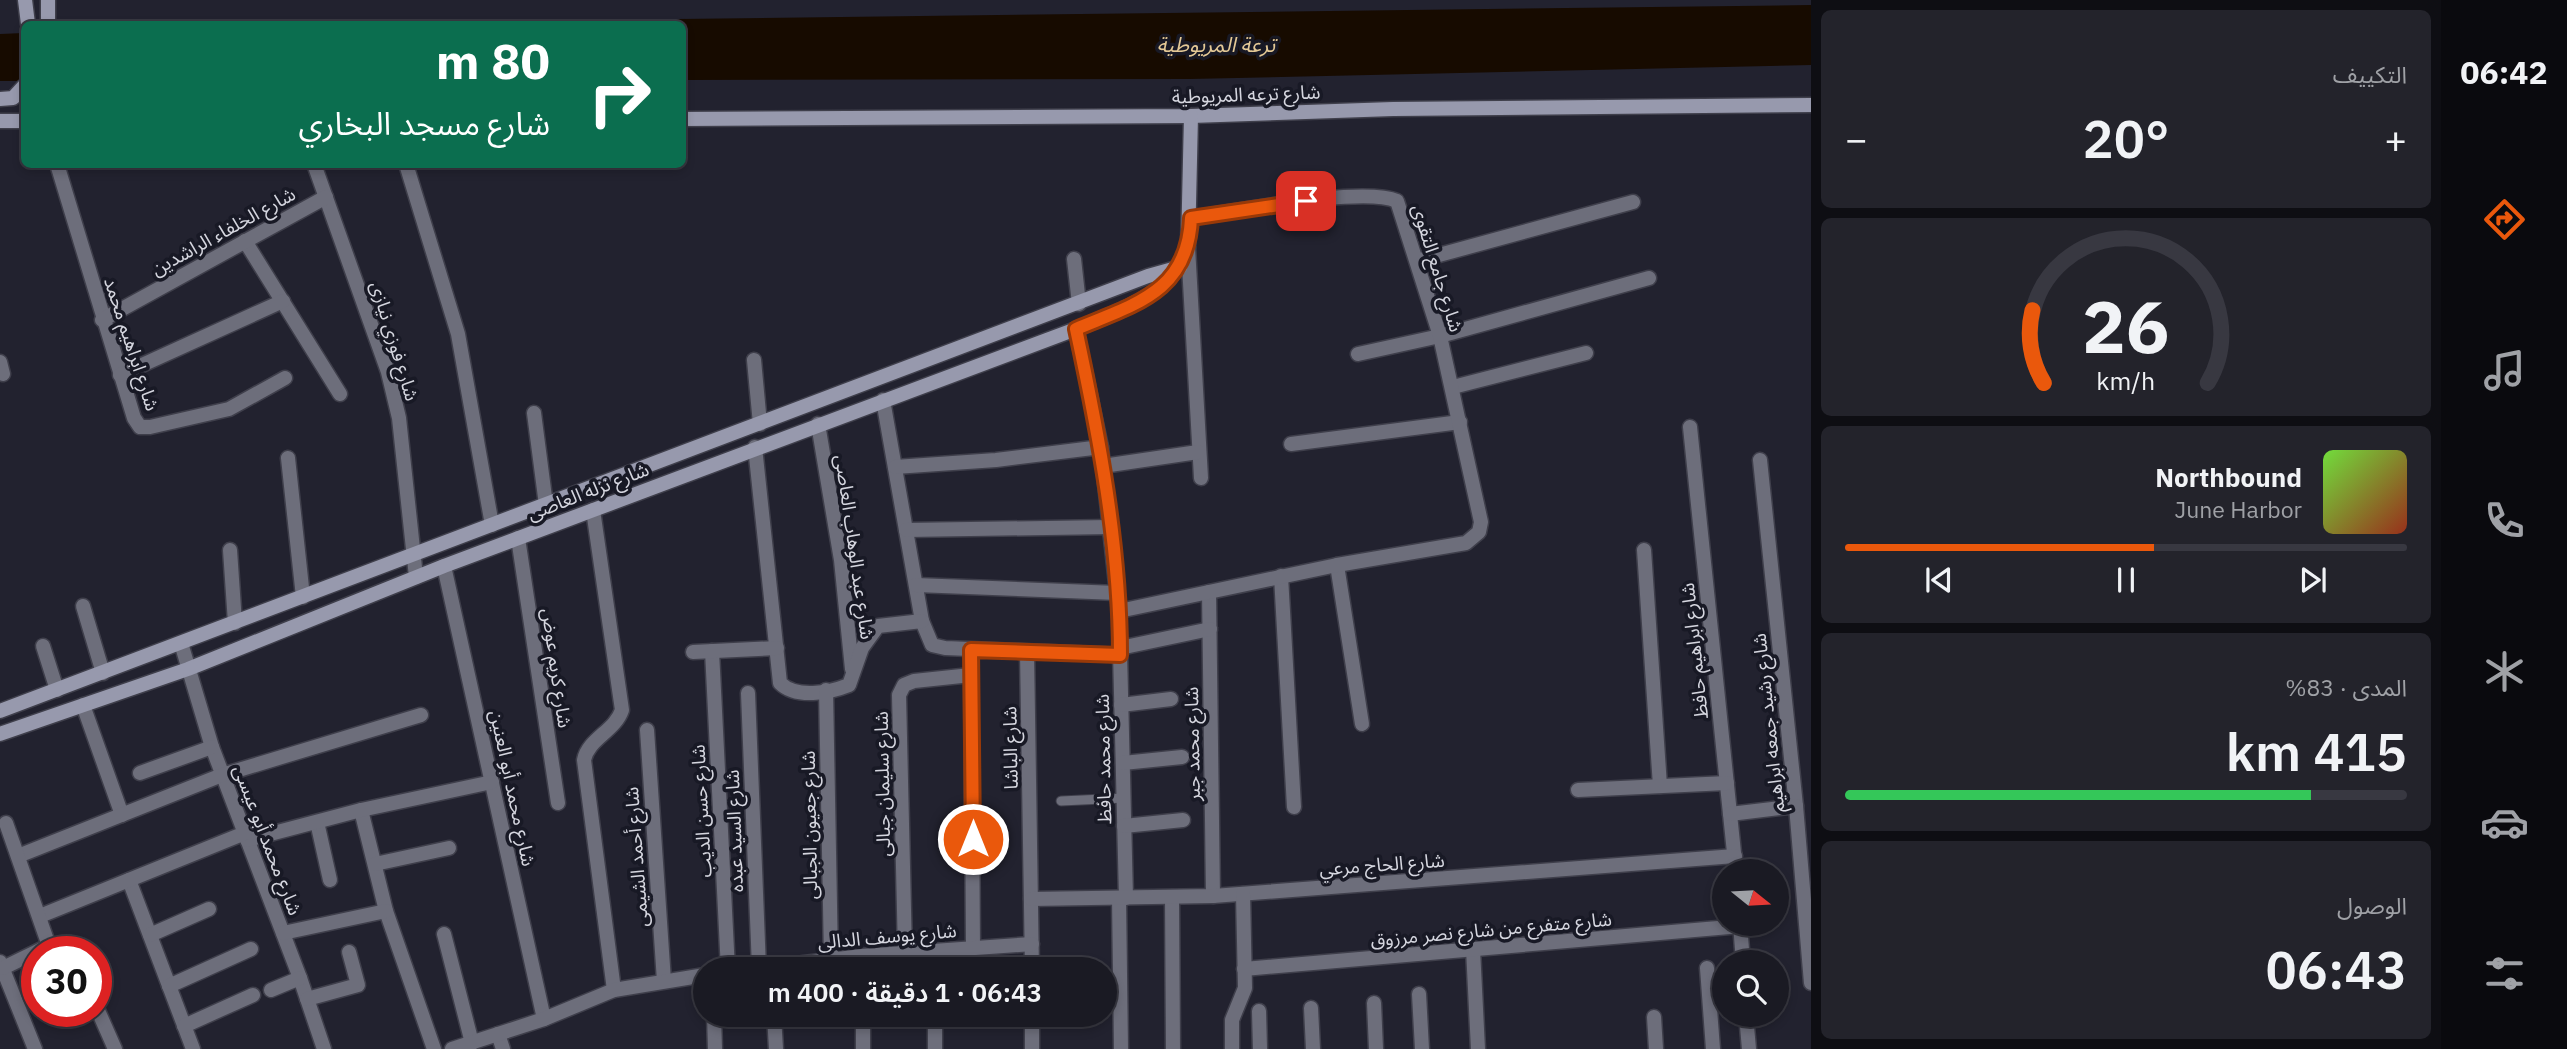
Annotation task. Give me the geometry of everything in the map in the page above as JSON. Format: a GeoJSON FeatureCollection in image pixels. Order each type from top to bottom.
{"type":"FeatureCollection","features":[{"type":"Feature","properties":{"kind":"street"},"geometry":{"type":"LineString","coordinates":[[25,0],[28,21]]}},
{"type":"Feature","properties":{"kind":"street"},"geometry":{"type":"LineString","coordinates":[[48,0],[48,21]]}},
{"type":"Feature","properties":{"kind":"street"},"geometry":{"type":"LineString","coordinates":[[0,99],[13,98],[21,89]]}},
{"type":"Feature","properties":{"kind":"street","name":"شارع ترعه المريوطية"},"geometry":{"type":"LineString","coordinates":[[686,119],[1191,116],[1393,109],[1811,105]]}},
{"type":"Feature","properties":{"kind":"street","name":"شارع نزله العاصى"},"geometry":{"type":"LineString","coordinates":[[0,734],[188,669],[444,566],[755,447],[1076,329],[1142,301],[1163,286],[1180,267],[1188,247],[1191,218],[1191,116]]}},
{"type":"Feature","properties":{"kind":"street"},"geometry":{"type":"LineString","coordinates":[[0,121],[21,121]]}},
{"type":"Feature","properties":{"kind":"street","name":"شارع ابراهيم محمد"},"geometry":{"type":"LineString","coordinates":[[58,168],[102,320],[134,418],[140,427],[229,409],[285,378]]}},
{"type":"Feature","properties":{"kind":"street","name":"شارع فوزي نيازى"},"geometry":{"type":"LineString","coordinates":[[315,168],[388,372],[398,418],[416,577]]}},
{"type":"Feature","properties":{"kind":"street"},"geometry":{"type":"LineString","coordinates":[[407,168],[458,334],[492,524]]}},
{"type":"Feature","properties":{"kind":"street","name":"شارع جامع التقوى"},"geometry":{"type":"LineString","coordinates":[[1191,218],[1306,201],[1378,196],[1397,201],[1402,210],[1440,336],[1481,523],[1479,532],[1466,543],[1337,565]]}},
{"type":"Feature","properties":{"kind":"street","name":"شارع الخلفاء الراشدين"},"geometry":{"type":"LineString","coordinates":[[102,320],[326,197]]}},
{"type":"Feature","properties":{"kind":"street"},"geometry":{"type":"LineString","coordinates":[[1417,261],[1633,202]]}},
{"type":"Feature","properties":{"kind":"street"},"geometry":{"type":"LineString","coordinates":[[245,241],[340,394]]}},
{"type":"Feature","properties":{"kind":"street"},"geometry":{"type":"LineString","coordinates":[[1188,247],[1201,478]]}},
{"type":"Feature","properties":{"kind":"street"},"geometry":{"type":"LineString","coordinates":[[1074,259],[1079,304]]}},
{"type":"Feature","properties":{"kind":"street","name":"شارع نزله العاصى"},"geometry":{"type":"LineString","coordinates":[[0,711],[761,425],[1156,273],[1180,267]]}},
{"type":"Feature","properties":{"kind":"street"},"geometry":{"type":"LineString","coordinates":[[1358,354],[1440,336],[1649,278]]}},
{"type":"Feature","properties":{"kind":"street"},"geometry":{"type":"LineString","coordinates":[[120,375],[283,301]]}},
{"type":"Feature","properties":{"kind":"street","name":"شارع محمد حافظ"},"geometry":{"type":"LineString","coordinates":[[1076,329],[1101,447],[1119,611],[1124,797],[1121,1049]]}},
{"type":"Feature","properties":{"kind":"street"},"geometry":{"type":"LineString","coordinates":[[992,337],[998,358]]}},
{"type":"Feature","properties":{"kind":"street"},"geometry":{"type":"LineString","coordinates":[[1452,387],[1586,353]]}},
{"type":"Feature","properties":{"kind":"street"},"geometry":{"type":"LineString","coordinates":[[754,360],[761,425]]}},
{"type":"Feature","properties":{"kind":"street"},"geometry":{"type":"LineString","coordinates":[[883,400],[922,621],[932,645],[971,650],[1120,652],[1210,629]]}},
{"type":"Feature","properties":{"kind":"street"},"geometry":{"type":"LineString","coordinates":[[534,413],[546,505]]}},
{"type":"Feature","properties":{"kind":"street"},"geometry":{"type":"LineString","coordinates":[[777,418],[783,438]]}},
{"type":"Feature","properties":{"kind":"street"},"geometry":{"type":"LineString","coordinates":[[1291,444],[1460,422]]}},
{"type":"Feature","properties":{"kind":"street","name":"شارع عبد الوهاب العاصى"},"geometry":{"type":"LineString","coordinates":[[818,424],[841,560],[853,675]]}},
{"type":"Feature","properties":{"kind":"street","name":"شارع ابراهيم حافظ"},"geometry":{"type":"LineString","coordinates":[[1690,427],[1734,859]]}},
{"type":"Feature","properties":{"kind":"street"},"geometry":{"type":"LineString","coordinates":[[755,447],[780,683],[788,690],[798,693],[849,685],[862,648],[878,626],[922,621]]}},
{"type":"Feature","properties":{"kind":"street"},"geometry":{"type":"LineString","coordinates":[[895,467],[996,460],[1101,447]]}},
{"type":"Feature","properties":{"kind":"street"},"geometry":{"type":"LineString","coordinates":[[1103,466],[1198,452]]}},
{"type":"Feature","properties":{"kind":"street"},"geometry":{"type":"LineString","coordinates":[[288,458],[303,597]]}},
{"type":"Feature","properties":{"kind":"street","name":"شارع رشيد جمعه ابراهيم"},"geometry":{"type":"LineString","coordinates":[[1760,460],[1796,806],[1804,822],[1811,983]]}},
{"type":"Feature","properties":{"kind":"street"},"geometry":{"type":"LineString","coordinates":[[593,510],[622,709],[618,721],[610,730],[586,749],[584,760],[614,990]]}},
{"type":"Feature","properties":{"kind":"street"},"geometry":{"type":"LineString","coordinates":[[906,530],[1110,527]]}},
{"type":"Feature","properties":{"kind":"street","name":"شارع كريم عوض"},"geometry":{"type":"LineString","coordinates":[[518,538],[558,803]]}},
{"type":"Feature","properties":{"kind":"street"},"geometry":{"type":"LineString","coordinates":[[230,550],[235,623]]}},
{"type":"Feature","properties":{"kind":"street"},"geometry":{"type":"LineString","coordinates":[[1644,550],[1660,786]]}},
{"type":"Feature","properties":{"kind":"street"},"geometry":{"type":"LineString","coordinates":[[1119,611],[1337,565],[1362,724]]}},
{"type":"Feature","properties":{"kind":"street","name":"شارع محمد أبو العنين"},"geometry":{"type":"LineString","coordinates":[[444,566],[544,1019]]}},
{"type":"Feature","properties":{"kind":"street"},"geometry":{"type":"LineString","coordinates":[[1281,576],[1294,807]]}},
{"type":"Feature","properties":{"kind":"street"},"geometry":{"type":"LineString","coordinates":[[916,585],[1117,593]]}},
{"type":"Feature","properties":{"kind":"street","name":"شارع محمد جبر"},"geometry":{"type":"LineString","coordinates":[[1209,592],[1213,896]]}},
{"type":"Feature","properties":{"kind":"street"},"geometry":{"type":"LineString","coordinates":[[83,606],[103,673]]}},
{"type":"Feature","properties":{"kind":"street","name":"شارع محمد أبو عيسى"},"geometry":{"type":"LineString","coordinates":[[181,643],[212,747],[300,978],[324,1049]]}},
{"type":"Feature","properties":{"kind":"street"},"geometry":{"type":"LineString","coordinates":[[43,646],[57,691]]}},
{"type":"Feature","properties":{"kind":"street"},"geometry":{"type":"LineString","coordinates":[[693,652],[776,648]]}},
{"type":"Feature","properties":{"kind":"street"},"geometry":{"type":"LineString","coordinates":[[971,650],[974,948]]}},
{"type":"Feature","properties":{"kind":"street","name":"شارع حسن الديب"},"geometry":{"type":"LineString","coordinates":[[712,651],[726,957]]}},
{"type":"Feature","properties":{"kind":"street","name":"شارع الباشا"},"geometry":{"type":"LineString","coordinates":[[1027,652],[1032,957]]}},
{"type":"Feature","properties":{"kind":"street","name":"شارع سليمان جبالى"},"geometry":{"type":"LineString","coordinates":[[905,953],[899,695],[904,685],[914,681],[971,675]]}},
{"type":"Feature","properties":{"kind":"street","name":"شارع جعيون الجبالى"},"geometry":{"type":"LineString","coordinates":[[825,690],[831,957]]}},
{"type":"Feature","properties":{"kind":"street","name":"شارع السيد عبده"},"geometry":{"type":"LineString","coordinates":[[748,694],[761,957]]}},
{"type":"Feature","properties":{"kind":"street"},"geometry":{"type":"LineString","coordinates":[[1121,705],[1171,699]]}},
{"type":"Feature","properties":{"kind":"street"},"geometry":{"type":"LineString","coordinates":[[83,705],[122,815]]}},
{"type":"Feature","properties":{"kind":"street"},"geometry":{"type":"LineString","coordinates":[[18,856],[222,775],[421,715]]}},
{"type":"Feature","properties":{"kind":"street","name":"شارع أحمد الشيمى"},"geometry":{"type":"LineString","coordinates":[[647,730],[664,981]]}},
{"type":"Feature","properties":{"kind":"street"},"geometry":{"type":"LineString","coordinates":[[140,773],[212,747]]}},
{"type":"Feature","properties":{"kind":"street"},"geometry":{"type":"LineString","coordinates":[[1123,763],[1182,757]]}},
{"type":"Feature","properties":{"kind":"street"},"geometry":{"type":"LineString","coordinates":[[40,916],[246,837],[492,782]]}},
{"type":"Feature","properties":{"kind":"street"},"geometry":{"type":"LineString","coordinates":[[1578,790],[1727,783]]}},
{"type":"Feature","properties":{"kind":"street"},"geometry":{"type":"LineString","coordinates":[[1730,814],[1796,806]]}},
{"type":"Feature","properties":{"kind":"street"},"geometry":{"type":"LineString","coordinates":[[361,810],[386,911],[433,1049]]}},
{"type":"Feature","properties":{"kind":"street"},"geometry":{"type":"LineString","coordinates":[[1124,826],[1183,820]]}},
{"type":"Feature","properties":{"kind":"street"},"geometry":{"type":"LineString","coordinates":[[317,821],[330,880]]}},
{"type":"Feature","properties":{"kind":"street"},"geometry":{"type":"LineString","coordinates":[[6,823],[48,943],[44,948],[1,964],[35,1049]]}},
{"type":"Feature","properties":{"kind":"street"},"geometry":{"type":"LineString","coordinates":[[375,864],[449,848]]}},
{"type":"Feature","properties":{"kind":"street","name":"شارع الحاج مرعي"},"geometry":{"type":"LineString","coordinates":[[1031,900],[1213,896],[1712,865]]}},
{"type":"Feature","properties":{"kind":"street"},"geometry":{"type":"LineString","coordinates":[[129,880],[193,1049]]}},
{"type":"Feature","properties":{"kind":"street"},"geometry":{"type":"LineString","coordinates":[[1233,1049],[1232,1020],[1244,997],[1242,894]]}},
{"type":"Feature","properties":{"kind":"street"},"geometry":{"type":"LineString","coordinates":[[1172,897],[1173,1049]]}},
{"type":"Feature","properties":{"kind":"street"},"geometry":{"type":"LineString","coordinates":[[150,935],[209,909]]}},
{"type":"Feature","properties":{"kind":"street"},"geometry":{"type":"LineString","coordinates":[[283,933],[386,911]]}},
{"type":"Feature","properties":{"kind":"street","name":"شارع متفرع من شارع نصر مرزوق"},"geometry":{"type":"LineString","coordinates":[[1244,969],[1712,928]]}},
{"type":"Feature","properties":{"kind":"street"},"geometry":{"type":"LineString","coordinates":[[444,933],[472,1043]]}},
{"type":"Feature","properties":{"kind":"street","name":"شارع يوسف الدالى"},"geometry":{"type":"LineString","coordinates":[[888,957],[905,953],[1032,944]]}},
{"type":"Feature","properties":{"kind":"street"},"geometry":{"type":"LineString","coordinates":[[169,986],[251,949]]}},
{"type":"Feature","properties":{"kind":"street"},"geometry":{"type":"LineString","coordinates":[[1473,949],[1478,1049]]}},
{"type":"Feature","properties":{"kind":"street"},"geometry":{"type":"LineString","coordinates":[[933,951],[933,957]]}},
{"type":"Feature","properties":{"kind":"street"},"geometry":{"type":"LineString","coordinates":[[307,999],[358,985],[349,952]]}},
{"type":"Feature","properties":{"kind":"street"},"geometry":{"type":"LineString","coordinates":[[1707,968],[1713,1049]]}},
{"type":"Feature","properties":{"kind":"street"},"geometry":{"type":"LineString","coordinates":[[452,1049],[544,1019],[614,990],[693,977]]}},
{"type":"Feature","properties":{"kind":"street"},"geometry":{"type":"LineString","coordinates":[[271,990],[300,978]]}},
{"type":"Feature","properties":{"kind":"street"},"geometry":{"type":"LineString","coordinates":[[1419,994],[1422,1049]]}},
{"type":"Feature","properties":{"kind":"street"},"geometry":{"type":"LineString","coordinates":[[184,1026],[253,995]]}},
{"type":"Feature","properties":{"kind":"street"},"geometry":{"type":"LineString","coordinates":[[1374,1003],[1376,1049]]}},
{"type":"Feature","properties":{"kind":"street"},"geometry":{"type":"LineString","coordinates":[[1311,1008],[1313,1049]]}},
{"type":"Feature","properties":{"kind":"street"},"geometry":{"type":"LineString","coordinates":[[1259,1011],[1260,1049]]}},
{"type":"Feature","properties":{"kind":"street"},"geometry":{"type":"LineString","coordinates":[[1654,1017],[1656,1049]]}},
{"type":"Feature","properties":{"kind":"street"},"geometry":{"type":"LineString","coordinates":[[105,1027],[115,1049]]}},
{"type":"Feature","properties":{"kind":"street"},"geometry":{"type":"LineString","coordinates":[[714,1027],[715,1049]]}},
{"type":"Feature","properties":{"kind":"street"},"geometry":{"type":"LineString","coordinates":[[775,1027],[776,1049]]}},
{"type":"Feature","properties":{"kind":"street"},"geometry":{"type":"LineString","coordinates":[[863,1027],[863,1049]]}},
{"type":"Feature","properties":{"kind":"street"},"geometry":{"type":"LineString","coordinates":[[935,1027],[935,1049]]}},
{"type":"Feature","properties":{"kind":"street"},"geometry":{"type":"LineString","coordinates":[[1032,1027],[1032,1049]]}},
{"type":"Feature","properties":{"kind":"street"},"geometry":{"type":"LineString","coordinates":[[1747,1027],[1749,1049]]}},
{"type":"Feature","properties":{"kind":"street"},"geometry":{"type":"LineString","coordinates":[[498,1034],[503,1049]]}},
{"type":"Feature","properties":{"kind":"lane"},"geometry":{"type":"LineString","coordinates":[[1061,802],[1124,797]]}},
{"type":"Feature","properties":{"kind":"water","name":"ترعة المريوطية"},"geometry":{"type":"Polygon","coordinates":[[[1811,5],[1811,65],[1190,79],[686,80],[686,21],[510,21],[1811,5]]]}},
{"type":"Feature","properties":{"kind":"water"},"geometry":{"type":"Polygon","coordinates":[[[21,33],[21,81],[0,81],[0,34],[21,33]]]}},
{"type":"Feature","properties":{"kind":"route"},"geometry":{"type":"LineString","coordinates":[[973,839],[971,650],[1120,655],[1119,611],[1101,447],[1076,329],[1142,301],[1169,280],[1184,259],[1191,218],[1306,201]]}}]}
